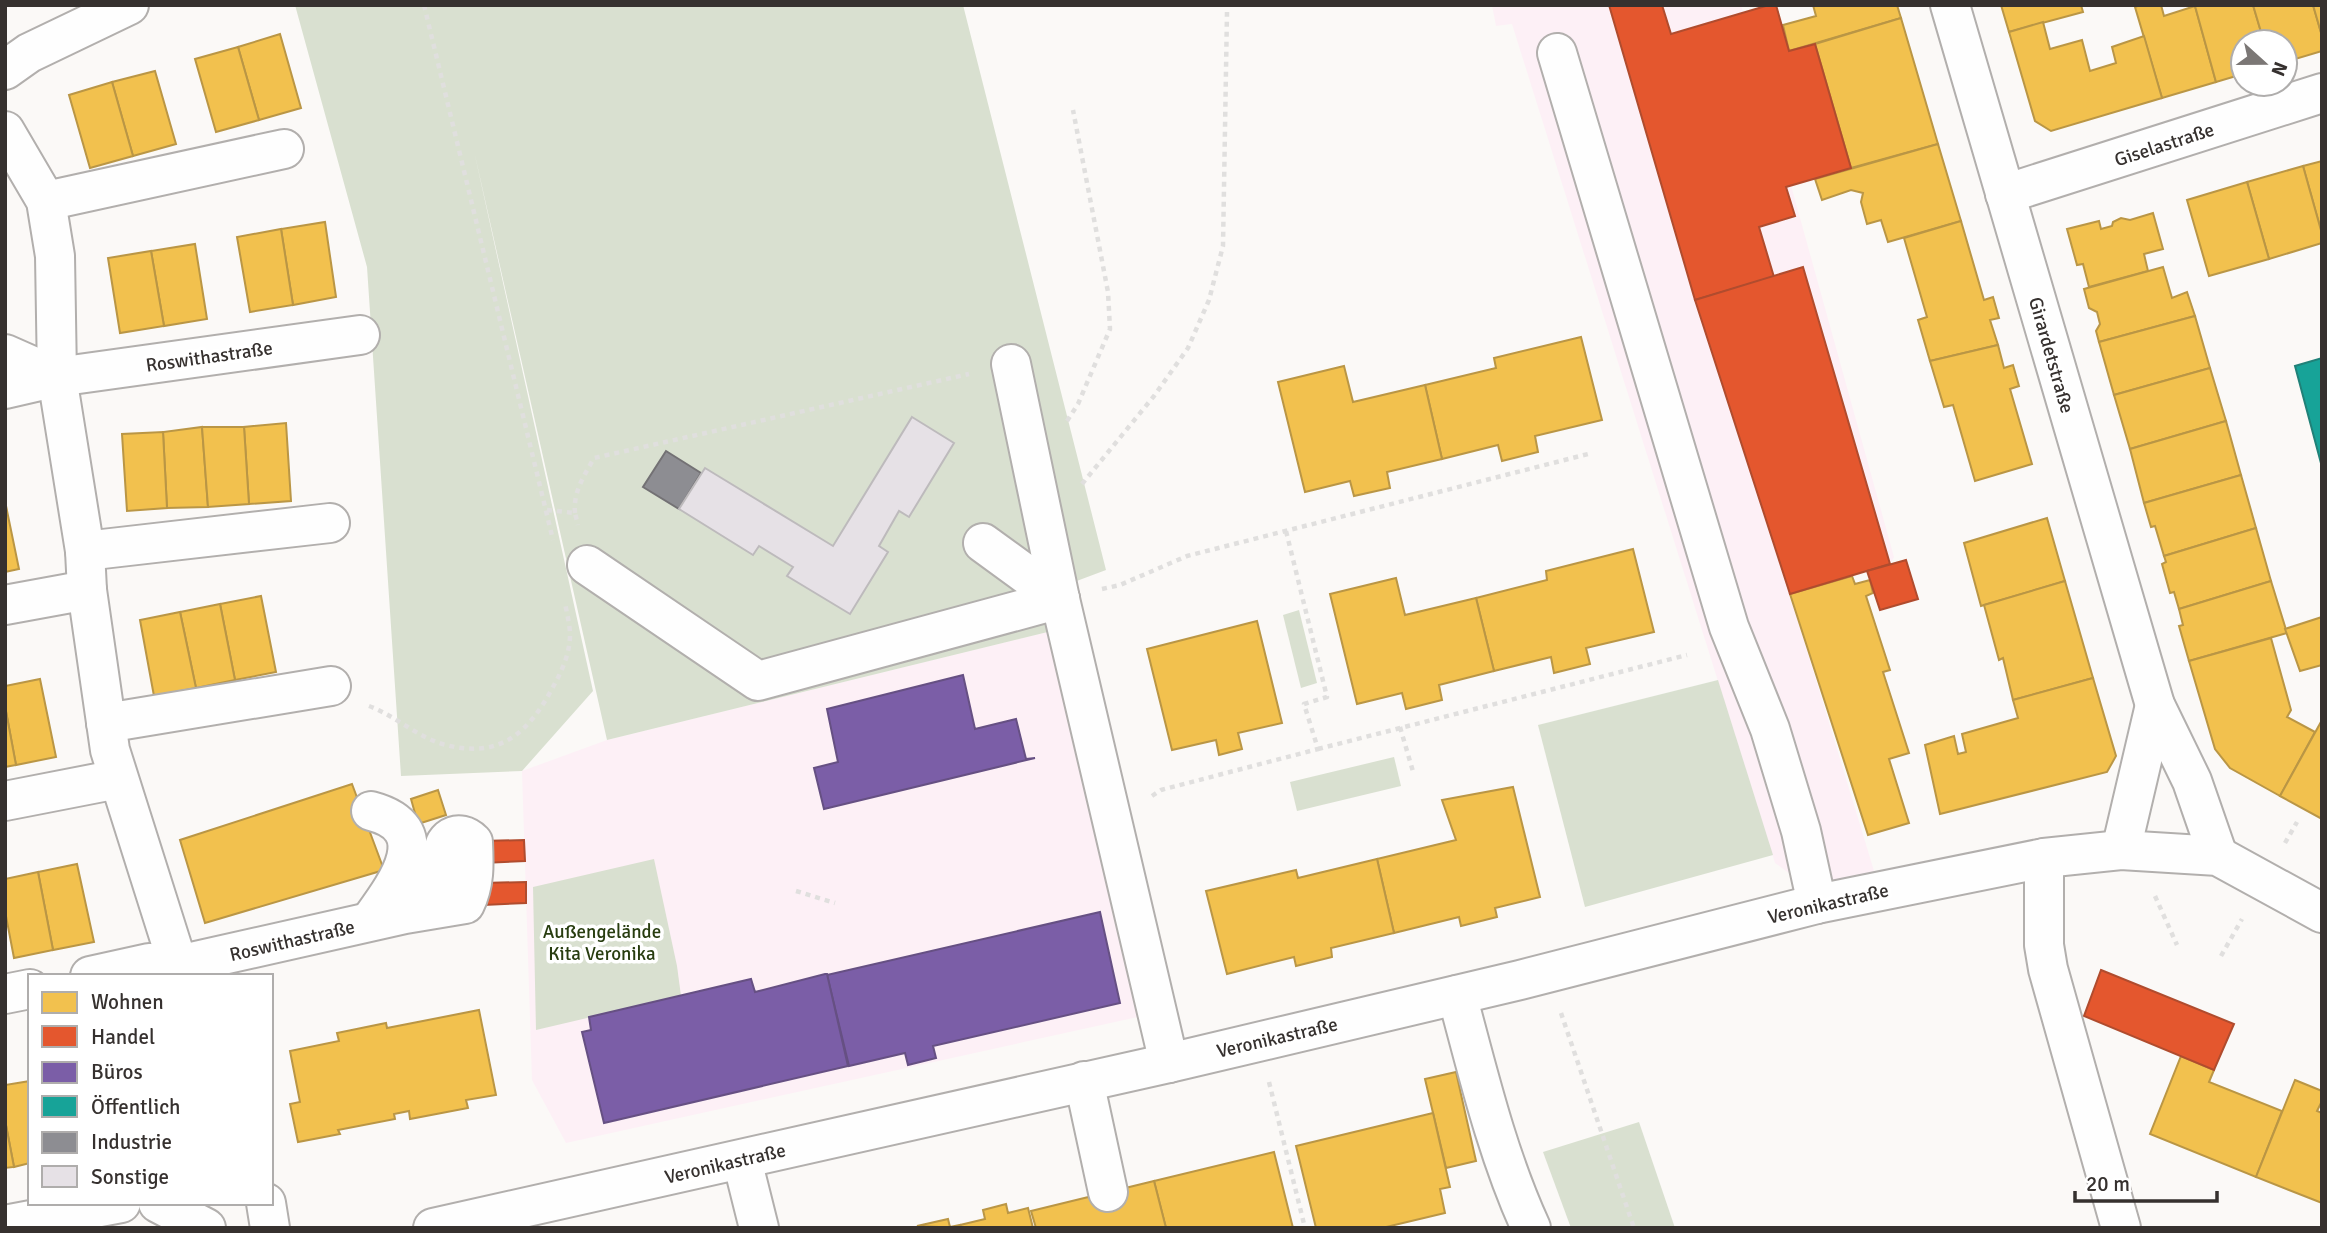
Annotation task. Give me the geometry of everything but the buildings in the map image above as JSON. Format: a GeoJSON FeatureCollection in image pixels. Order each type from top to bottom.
{"type":"FeatureCollection","features":[{"type":"Feature","properties":{"kind":"street"},"geometry":{"type":"LineString","coordinates":[[5,70],[29,53],[129,5]]}},
{"type":"Feature","properties":{"kind":"street","name":"Girardetstraße"},"geometry":{"type":"LineString","coordinates":[[1950,5],[2155,705],[2192,781],[2218,856]]}},
{"type":"Feature","properties":{"kind":"street"},"geometry":{"type":"LineString","coordinates":[[1557,53],[1729,627],[1770,729],[1801,831],[1817,904]]}},
{"type":"Feature","properties":{"kind":"street","name":"Giselastraße"},"geometry":{"type":"LineString","coordinates":[[2006,194],[2322,93]]}},
{"type":"Feature","properties":{"kind":"street"},"geometry":{"type":"LineString","coordinates":[[5,131],[46,201],[55,256],[57,377],[85,551],[87,590],[110,750],[181,971]]}},
{"type":"Feature","properties":{"kind":"street"},"geometry":{"type":"LineString","coordinates":[[46,201],[284,149]]}},
{"type":"Feature","properties":{"kind":"street","name":"Roswithastraße"},"geometry":{"type":"LineString","coordinates":[[5,389],[57,377],[360,335]]}},
{"type":"Feature","properties":{"kind":"street"},"geometry":{"type":"LineString","coordinates":[[5,354],[57,377]]}},
{"type":"Feature","properties":{"kind":"street"},"geometry":{"type":"LineString","coordinates":[[1011,364],[1060,599],[1116,828],[1169,1063]]}},
{"type":"Feature","properties":{"kind":"street"},"geometry":{"type":"LineString","coordinates":[[85,551],[330,523]]}},
{"type":"Feature","properties":{"kind":"street"},"geometry":{"type":"LineString","coordinates":[[983,543],[1060,599]]}},
{"type":"Feature","properties":{"kind":"street"},"geometry":{"type":"LineString","coordinates":[[571,556],[758,681],[1060,599]]}},
{"type":"Feature","properties":{"kind":"street"},"geometry":{"type":"LineString","coordinates":[[5,606],[87,590]]}},
{"type":"Feature","properties":{"kind":"street"},"geometry":{"type":"LineString","coordinates":[[106,723],[346,695]]}},
{"type":"Feature","properties":{"kind":"street","name":"Girardetstraße"},"geometry":{"type":"LineString","coordinates":[[2121,849],[2155,705]]}},
{"type":"Feature","properties":{"kind":"street"},"geometry":{"type":"LineString","coordinates":[[5,801],[118,779]]}},
{"type":"Feature","properties":{"kind":"street"},"geometry":{"type":"LineString","coordinates":[[368,922],[397,884],[406,859],[407,838],[400,825],[389,816],[371,811]]}},
{"type":"Feature","properties":{"kind":"street","name":"Veronikastraße"},"geometry":{"type":"LineString","coordinates":[[433,1228],[1169,1063],[1457,995],[1817,904],[2044,858],[2121,849],[2218,856]]}},
{"type":"Feature","properties":{"kind":"street"},"geometry":{"type":"LineString","coordinates":[[2218,856],[2322,913]]}},
{"type":"Feature","properties":{"kind":"street"},"geometry":{"type":"LineString","coordinates":[[2044,858],[2044,945],[2048,969],[2121,1228]]}},
{"type":"Feature","properties":{"kind":"street","name":"Roswithastraße"},"geometry":{"type":"LineString","coordinates":[[99,974],[149,963],[181,971],[405,914]]}},
{"type":"Feature","properties":{"kind":"street"},"geometry":{"type":"LineString","coordinates":[[5,994],[28,989]]}},
{"type":"Feature","properties":{"kind":"street"},"geometry":{"type":"LineString","coordinates":[[1457,995],[1499,1145],[1531,1228]]}},
{"type":"Feature","properties":{"kind":"street"},"geometry":{"type":"LineString","coordinates":[[1084,1081],[1108,1192]]}},
{"type":"Feature","properties":{"kind":"street"},"geometry":{"type":"LineString","coordinates":[[742,1160],[759,1228]]}},
{"type":"Feature","properties":{"kind":"street"},"geometry":{"type":"LineString","coordinates":[[5,1225],[110,1205]]}},
{"type":"Feature","properties":{"kind":"street"},"geometry":{"type":"LineString","coordinates":[[162,1205],[206,1228]]}},
{"type":"Feature","properties":{"kind":"street"},"geometry":{"type":"LineString","coordinates":[[266,1205],[270,1228]]}},
{"type":"Feature","properties":{"kind":"path"},"geometry":{"type":"LineString","coordinates":[[425,5],[571,556]]}},
{"type":"Feature","properties":{"kind":"path"},"geometry":{"type":"LineString","coordinates":[[1045,529],[1154,396],[1188,348],[1209,300],[1223,246],[1227,12]]}},
{"type":"Feature","properties":{"kind":"path"},"geometry":{"type":"LineString","coordinates":[[1033,474],[1078,404],[1110,330],[1108,292],[1073,110]]}},
{"type":"Feature","properties":{"kind":"path"},"geometry":{"type":"LineString","coordinates":[[575,513],[574,501],[578,488],[594,458],[1011,364]]}},
{"type":"Feature","properties":{"kind":"path"},"geometry":{"type":"LineString","coordinates":[[1060,599],[1120,585],[1186,556],[1592,453]]}},
{"type":"Feature","properties":{"kind":"path"},"geometry":{"type":"LineString","coordinates":[[1286,530],[1327,697],[1304,704],[1318,749]]}},
{"type":"Feature","properties":{"kind":"path"},"geometry":{"type":"LineString","coordinates":[[346,695],[383,712],[430,740],[446,745],[482,748],[508,741],[520,734],[537,716],[564,663],[570,630],[564,596]]}},
{"type":"Feature","properties":{"kind":"path"},"geometry":{"type":"LineString","coordinates":[[1116,828],[1131,808],[1161,790],[1686,655]]}},
{"type":"Feature","properties":{"kind":"path"},"geometry":{"type":"LineString","coordinates":[[1400,727],[1414,775]]}},
{"type":"Feature","properties":{"kind":"path"},"geometry":{"type":"LineString","coordinates":[[2283,847],[2297,822]]}},
{"type":"Feature","properties":{"kind":"path"},"geometry":{"type":"LineString","coordinates":[[796,891],[835,903]]}},
{"type":"Feature","properties":{"kind":"path"},"geometry":{"type":"LineString","coordinates":[[2221,956],[2242,919]]}},
{"type":"Feature","properties":{"kind":"path"},"geometry":{"type":"LineString","coordinates":[[1569,1040],[1634,1228]]}},
{"type":"Feature","properties":{"kind":"path"},"geometry":{"type":"LineString","coordinates":[[1260,1041],[1305,1228]]}},
{"type":"Feature","properties":{"kind":"shaded area"},"geometry":{"type":"Polygon","coordinates":[[[1492,5],[1741,5],[1894,557],[1890,564],[1790,594],[1878,884],[1820,895],[1775,863],[1512,24],[1496,26],[1492,5]]]}},
{"type":"Feature","properties":{"kind":"shaded area"},"geometry":{"type":"Polygon","coordinates":[[[1064,628],[1156,1013],[566,1143],[532,1080],[522,771],[607,740],[1064,628]]]}},
{"type":"Feature","properties":{"kind":"green space"},"geometry":{"type":"Polygon","coordinates":[[[295,5],[963,5],[1106,570],[1074,582],[1064,628],[607,740],[474,151],[593,691],[522,771],[401,776],[367,267],[295,5]]]}},
{"type":"Feature","properties":{"kind":"green space"},"geometry":{"type":"Polygon","coordinates":[[[1299,610],[1317,683],[1301,688],[1283,615],[1299,610]]]}},
{"type":"Feature","properties":{"kind":"green space"},"geometry":{"type":"Polygon","coordinates":[[[1718,680],[1773,855],[1585,907],[1538,725],[1718,680]]]}},
{"type":"Feature","properties":{"kind":"green space"},"geometry":{"type":"Polygon","coordinates":[[[1394,757],[1401,786],[1297,811],[1290,782],[1394,757]]]}},
{"type":"Feature","properties":{"kind":"green space","name":"Außengelände Kita Veronika"},"geometry":{"type":"Polygon","coordinates":[[[654,859],[681,996],[536,1030],[533,887],[654,859]]]}},
{"type":"Feature","properties":{"kind":"green space"},"geometry":{"type":"Polygon","coordinates":[[[1639,1122],[1675,1228],[1571,1228],[1543,1152],[1639,1122]]]}}]}
